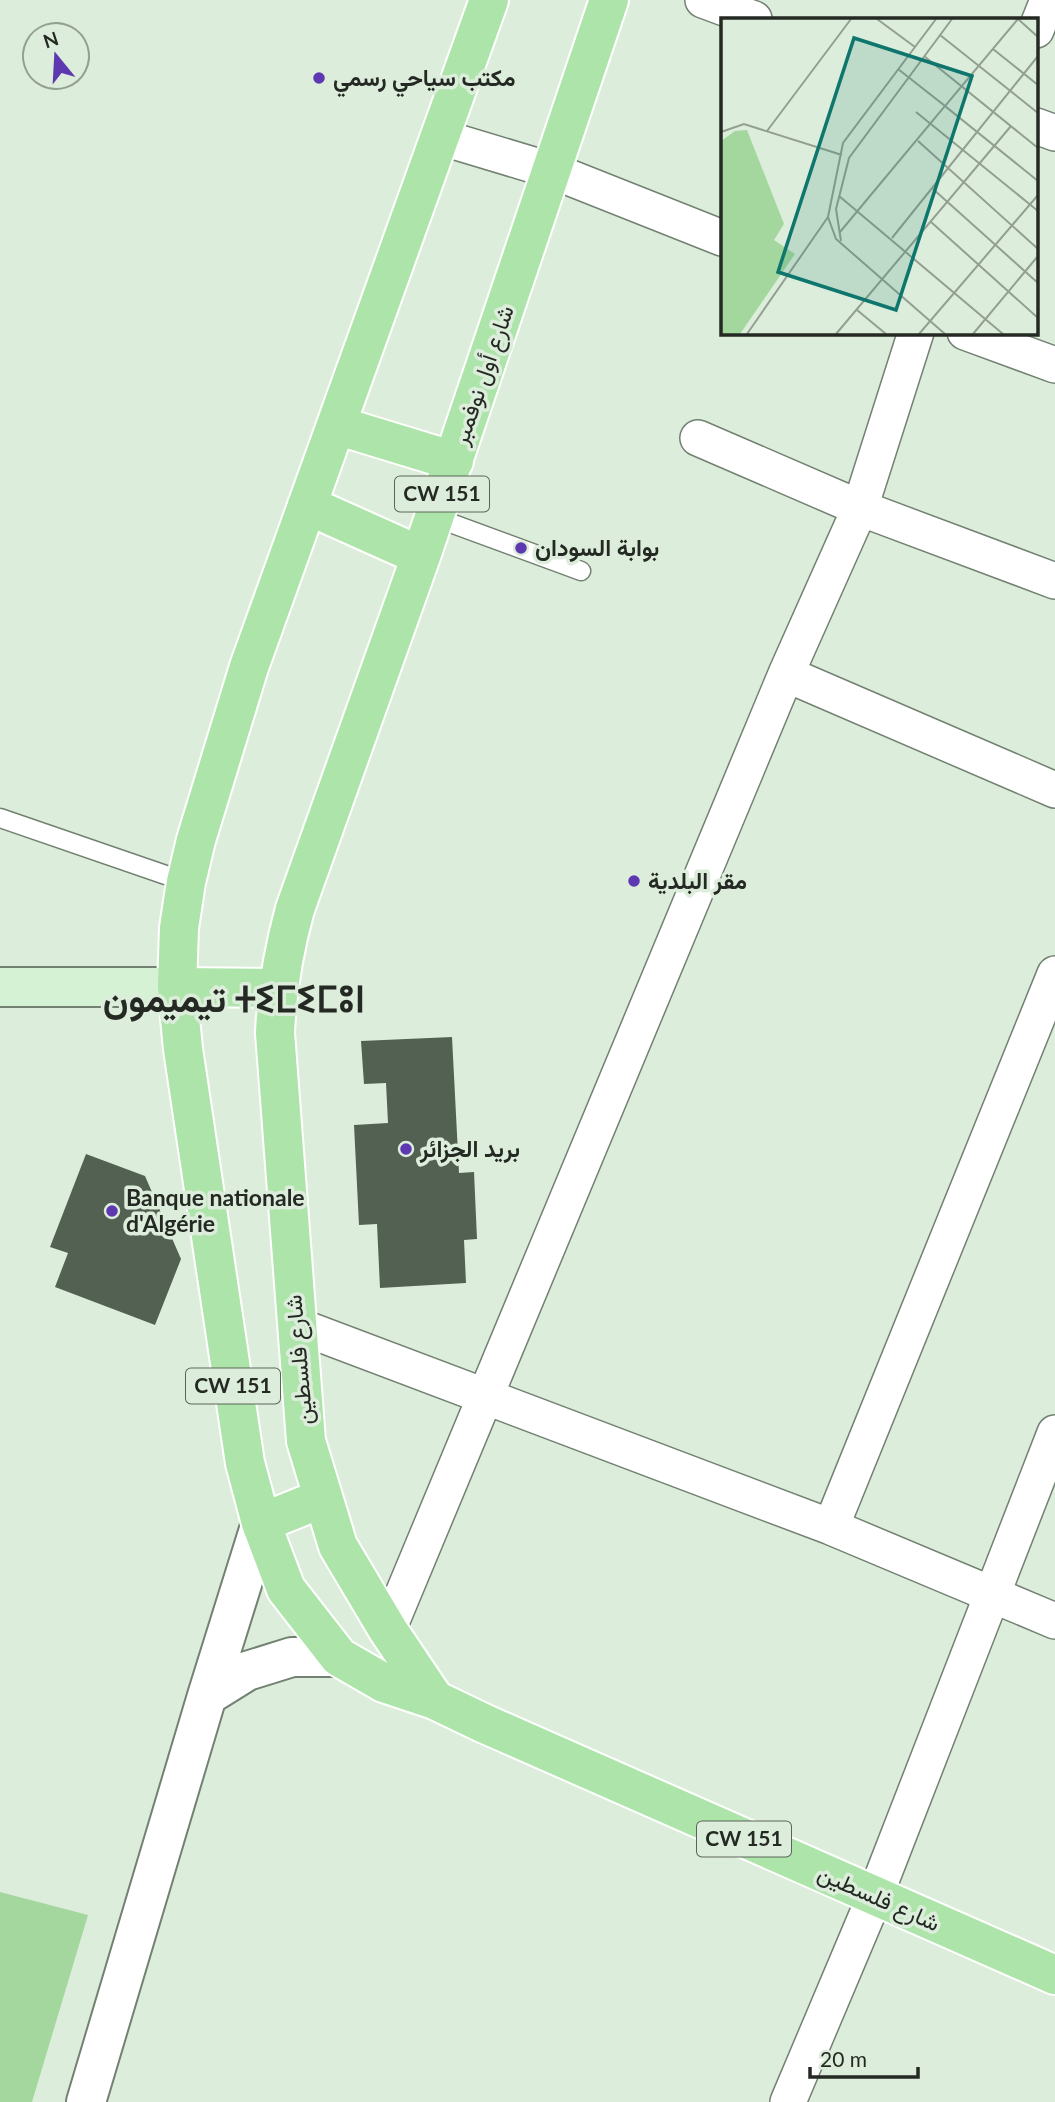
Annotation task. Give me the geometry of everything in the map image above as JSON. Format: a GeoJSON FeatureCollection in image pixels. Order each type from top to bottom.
{"type":"FeatureCollection","features":[{"type":"Feature","properties":{"kind":"main road","name":"CW 151"},"geometry":{"type":"LineString","coordinates":[[177,987],[179,929],[186,882],[196,840],[249,667],[489,0]]}},
{"type":"Feature","properties":{"kind":"main road","name":"شارع أول نوفمبر"},"geometry":{"type":"LineString","coordinates":[[277,988],[295,909],[454,461],[609,0]]}},
{"type":"Feature","properties":{"kind":"main road"},"geometry":{"type":"LineString","coordinates":[[336,425],[454,461]]}},
{"type":"Feature","properties":{"kind":"main road"},"geometry":{"type":"LineString","coordinates":[[307,505],[421,556]]}},
{"type":"Feature","properties":{"kind":"main road"},"geometry":{"type":"LineString","coordinates":[[0,987],[277,988]]}},
{"type":"Feature","properties":{"kind":"main road","name":"شارع فلسطين"},"geometry":{"type":"LineString","coordinates":[[177,987],[183,1049],[245,1463],[261,1523],[286,1589],[339,1657],[384,1683],[435,1700],[1055,1975]]}},
{"type":"Feature","properties":{"kind":"main road","name":"شارع فلسطين"},"geometry":{"type":"LineString","coordinates":[[277,988],[275,1034],[306,1441],[338,1546],[388,1630],[435,1700]]}},
{"type":"Feature","properties":{"kind":"main road"},"geometry":{"type":"LineString","coordinates":[[261,1523],[323,1498]]}},
{"type":"Feature","properties":{"kind":"street"},"geometry":{"type":"LineString","coordinates":[[704,0],[751,18]]}},
{"type":"Feature","properties":{"kind":"street"},"geometry":{"type":"LineString","coordinates":[[1038,25],[1048,0]]}},
{"type":"Feature","properties":{"kind":"street"},"geometry":{"type":"LineString","coordinates":[[1038,127],[1055,133]]}},
{"type":"Feature","properties":{"kind":"street"},"geometry":{"type":"LineString","coordinates":[[440,138],[552,172],[721,238]]}},
{"type":"Feature","properties":{"kind":"street"},"geometry":{"type":"LineString","coordinates":[[388,1630],[786,674],[860,508],[915,334]]}},
{"type":"Feature","properties":{"kind":"street"},"geometry":{"type":"LineString","coordinates":[[970,334],[1055,365]]}},
{"type":"Feature","properties":{"kind":"street"},"geometry":{"type":"LineString","coordinates":[[698,438],[860,508],[1055,581]]}},
{"type":"Feature","properties":{"kind":"street"},"geometry":{"type":"LineString","coordinates":[[786,674],[1055,790]]}},
{"type":"Feature","properties":{"kind":"street"},"geometry":{"type":"LineString","coordinates":[[831,1527],[1046,1023],[1055,974]]}},
{"type":"Feature","properties":{"kind":"street"},"geometry":{"type":"LineString","coordinates":[[296,1325],[831,1527],[1055,1621]]}},
{"type":"Feature","properties":{"kind":"street"},"geometry":{"type":"LineString","coordinates":[[788,2102],[875,1896],[1055,1433]]}},
{"type":"Feature","properties":{"kind":"street"},"geometry":{"type":"LineString","coordinates":[[86,2102],[261,1523]]}},
{"type":"Feature","properties":{"kind":"street"},"geometry":{"type":"LineString","coordinates":[[207,1696],[247,1671],[292,1657],[339,1657]]}},
{"type":"Feature","properties":{"kind":"lane"},"geometry":{"type":"LineString","coordinates":[[434,517],[581,571]]}},
{"type":"Feature","properties":{"kind":"lane"},"geometry":{"type":"LineString","coordinates":[[0,818],[186,882]]}},
{"type":"Feature","properties":{"kind":"green space"},"geometry":{"type":"Polygon","coordinates":[[[0,1892],[88,1915],[32,2102],[0,2102],[0,1892]]]}},
{"type":"Feature","properties":{"kind":"building","name":"بريد الجزائر"},"geometry":{"type":"Polygon","coordinates":[[[452,1037],[459,1173],[474,1172],[477,1239],[464,1240],[466,1283],[380,1288],[377,1224],[359,1225],[354,1125],[388,1123],[386,1083],[364,1084],[361,1041],[452,1037]]]}},
{"type":"Feature","properties":{"kind":"building","name":"Banque nationale d'Algérie"},"geometry":{"type":"Polygon","coordinates":[[[86,1154],[145,1176],[181,1259],[155,1325],[55,1287],[68,1253],[50,1247],[86,1154]]]}},
{"type":"Feature","properties":{"kind":"place","name":"مكتب سياحي رسمي"},"geometry":{"type":"Point","coordinates":[319,78]}},
{"type":"Feature","properties":{"kind":"place","name":"بوابة السودان"},"geometry":{"type":"Point","coordinates":[521,548]}},
{"type":"Feature","properties":{"kind":"place","name":"مقر البلدية"},"geometry":{"type":"Point","coordinates":[634,881]}},
{"type":"Feature","properties":{"kind":"place","name":"بريد الجزائر"},"geometry":{"type":"Point","coordinates":[406,1149]}},
{"type":"Feature","properties":{"kind":"place","name":"Banque nationale d'Algérie"},"geometry":{"type":"Point","coordinates":[112,1211]}},
{"type":"Feature","properties":{"kind":"district","name":"تيميمون ⵜⵉⵎⵉⵎⵓⵏ"},"geometry":{"type":"Point","coordinates":[234,999]}}]}
